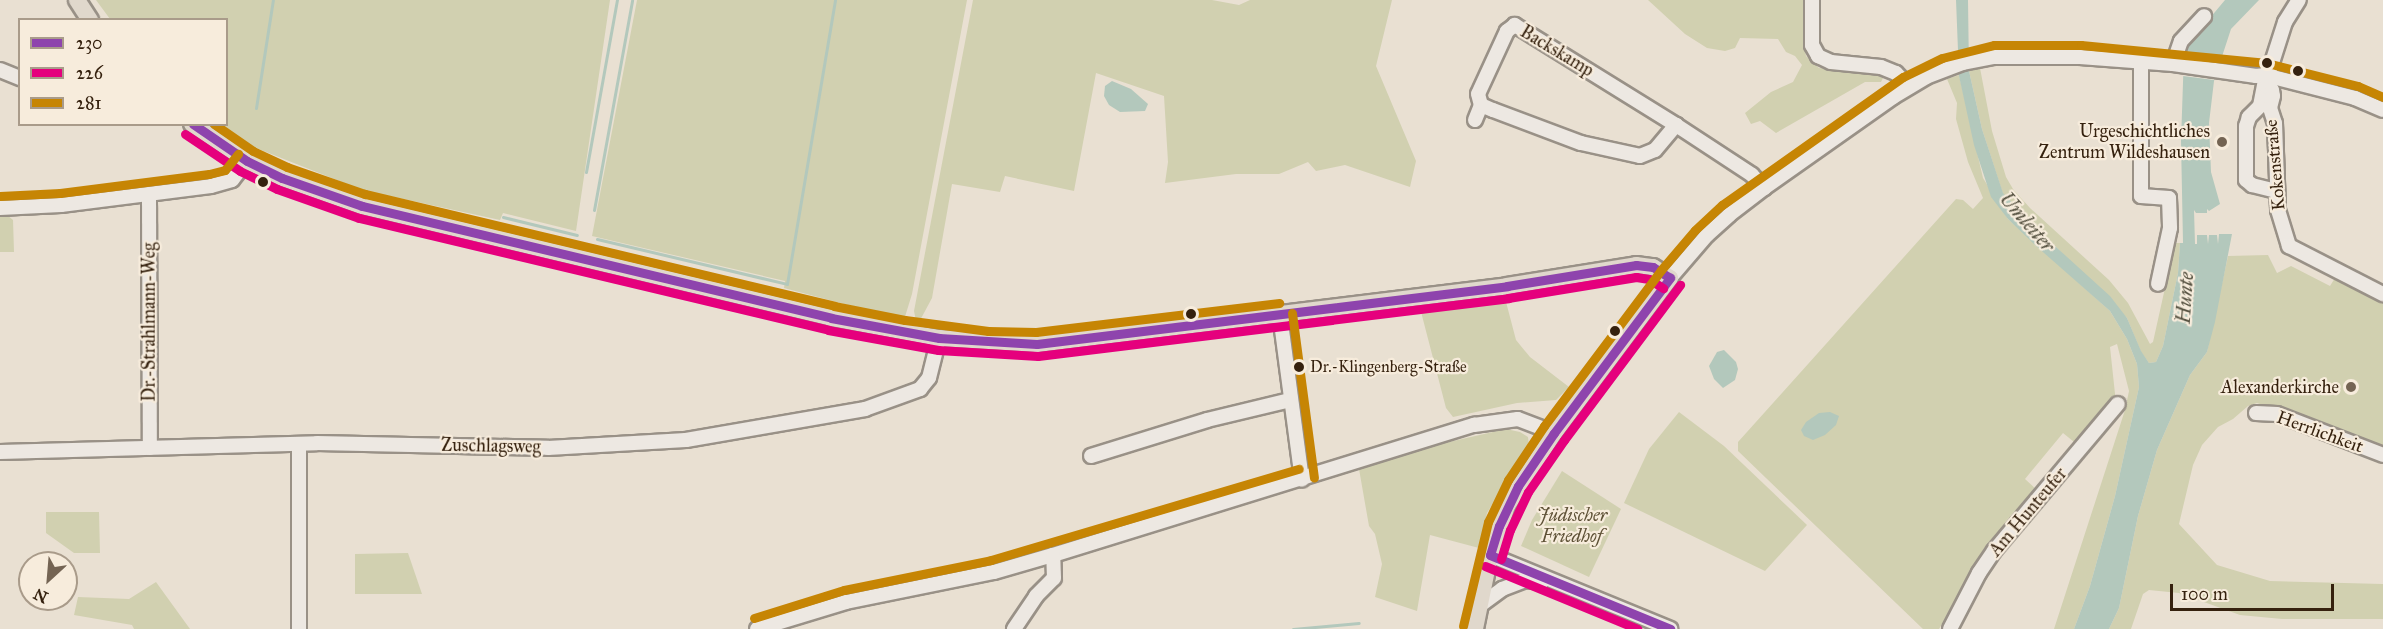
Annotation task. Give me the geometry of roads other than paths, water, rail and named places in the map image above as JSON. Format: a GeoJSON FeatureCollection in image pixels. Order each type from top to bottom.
{"type":"FeatureCollection","features":[{"type":"Feature","properties":{"kind":"main road"},"geometry":{"type":"LineString","coordinates":[[77,0],[89,18]]}},
{"type":"Feature","properties":{"kind":"main road"},"geometry":{"type":"LineString","coordinates":[[195,126],[247,161],[297,185],[373,209],[831,318],[939,338],[1038,344],[1508,286],[1636,265],[1653,267],[1670,278],[1554,433],[1508,506],[1490,555],[1475,629]]}},
{"type":"Feature","properties":{"kind":"street"},"geometry":{"type":"LineString","coordinates":[[1812,0],[1812,45],[1818,56],[1831,62],[1881,67],[1896,73],[1909,87]]}},
{"type":"Feature","properties":{"kind":"street"},"geometry":{"type":"LineString","coordinates":[[2276,191],[2252,185],[2246,180],[2246,126],[2248,117],[2260,106],[2285,22],[2299,0]]}},
{"type":"Feature","properties":{"kind":"street"},"geometry":{"type":"LineString","coordinates":[[2178,65],[2181,41],[2204,16]]}},
{"type":"Feature","properties":{"kind":"street","name":"Backskamp"},"geometry":{"type":"LineString","coordinates":[[1475,120],[1481,105],[1478,94],[1481,85],[1507,31],[1515,25],[1676,125],[1752,175],[1764,188]]}},
{"type":"Feature","properties":{"kind":"street"},"geometry":{"type":"LineString","coordinates":[[1670,278],[1721,222],[1764,188],[1909,87],[1946,69],[1980,60],[2020,56],[2141,61],[2178,65],[2256,76],[2355,98],[2383,110]]}},
{"type":"Feature","properties":{"kind":"street"},"geometry":{"type":"LineString","coordinates":[[2141,61],[2141,196],[2169,198],[2170,228],[2158,284]]}},
{"type":"Feature","properties":{"kind":"street"},"geometry":{"type":"LineString","coordinates":[[0,70],[18,77]]}},
{"type":"Feature","properties":{"kind":"street","name":"Kokenstraße"},"geometry":{"type":"LineString","coordinates":[[2266,80],[2273,96],[2270,108],[2275,123],[2276,191],[2281,226],[2289,246],[2379,290]]}},
{"type":"Feature","properties":{"kind":"street"},"geometry":{"type":"LineString","coordinates":[[1481,105],[1581,143],[1640,156],[1654,150],[1676,125]]}},
{"type":"Feature","properties":{"kind":"street"},"geometry":{"type":"LineString","coordinates":[[0,208],[61,205],[148,196],[211,186],[232,180],[247,161]]}},
{"type":"Feature","properties":{"kind":"street","name":"Dr.-Strahlmann-Weg"},"geometry":{"type":"LineString","coordinates":[[148,196],[150,448]]}},
{"type":"Feature","properties":{"kind":"street"},"geometry":{"type":"LineString","coordinates":[[1280,315],[1302,480]]}},
{"type":"Feature","properties":{"kind":"street","name":"Zuschlagsweg"},"geometry":{"type":"LineString","coordinates":[[0,452],[299,444],[548,448],[686,440],[865,408],[920,389],[929,378],[939,338]]}},
{"type":"Feature","properties":{"kind":"street"},"geometry":{"type":"LineString","coordinates":[[1091,456],[1208,420],[1290,400]]}},
{"type":"Feature","properties":{"kind":"street","name":"Am Hunteufer"},"geometry":{"type":"LineString","coordinates":[[1950,629],[1979,573],[1994,550],[2118,404]]}},
{"type":"Feature","properties":{"kind":"street","name":"Herrlichkeit"},"geometry":{"type":"LineString","coordinates":[[2256,413],[2277,414],[2383,455]]}},
{"type":"Feature","properties":{"kind":"street"},"geometry":{"type":"LineString","coordinates":[[757,629],[846,602],[983,574],[1053,555],[1302,480],[1473,425],[1518,419],[1554,433]]}},
{"type":"Feature","properties":{"kind":"street"},"geometry":{"type":"LineString","coordinates":[[299,444],[299,629]]}},
{"type":"Feature","properties":{"kind":"street"},"geometry":{"type":"LineString","coordinates":[[1014,629],[1036,596],[1054,578],[1053,555]]}},
{"type":"Feature","properties":{"kind":"street"},"geometry":{"type":"LineString","coordinates":[[1490,555],[1670,629]]}},
{"type":"Feature","properties":{"kind":"street"},"geometry":{"type":"LineString","coordinates":[[1479,606],[1502,589],[1526,580],[1556,583]]}},
{"type":"Feature","properties":{"kind":"water"},"geometry":{"type":"Polygon","coordinates":[[[1956,0],[1968,0],[1969,71],[1982,129],[2003,193],[2034,227],[2110,296],[2127,318],[2141,351],[2149,363],[2156,362],[2163,346],[2178,273],[2180,243],[2183,243],[2181,141],[2184,53],[2189,43],[2225,0],[2259,0],[2231,29],[2214,81],[2209,123],[2211,172],[2220,204],[2209,211],[2207,209],[2207,213],[2196,213],[2194,210],[2195,244],[2197,244],[2197,235],[2207,235],[2208,244],[2209,235],[2217,235],[2218,244],[2219,234],[2232,234],[2215,322],[2207,352],[2190,375],[2157,450],[2138,516],[2119,608],[2109,629],[2074,629],[2090,586],[2115,496],[2139,387],[2137,364],[2127,339],[2110,311],[2035,245],[2008,219],[1991,197],[1974,145],[1959,76],[1956,0]]]}},
{"type":"Feature","properties":{"kind":"water"},"geometry":{"type":"Polygon","coordinates":[[[1112,81],[1131,89],[1148,104],[1145,111],[1120,112],[1109,105],[1104,96],[1105,86],[1112,81]]]}},
{"type":"Feature","properties":{"kind":"water"},"geometry":{"type":"Polygon","coordinates":[[[1724,350],[1736,362],[1738,369],[1735,380],[1723,388],[1714,379],[1709,366],[1717,352],[1724,350]]]}},
{"type":"Feature","properties":{"kind":"water"},"geometry":{"type":"Polygon","coordinates":[[[1830,412],[1839,416],[1836,425],[1825,435],[1813,440],[1804,436],[1801,430],[1806,422],[1819,413],[1830,412]]]}},
{"type":"Feature","properties":{"kind":"waterway"},"geometry":{"type":"LineString","coordinates":[[256,108],[273,0]]}},
{"type":"Feature","properties":{"kind":"waterway"},"geometry":{"type":"LineString","coordinates":[[586,172],[617,0]]}},
{"type":"Feature","properties":{"kind":"waterway"},"geometry":{"type":"LineString","coordinates":[[594,210],[632,0]]}},
{"type":"Feature","properties":{"kind":"waterway"},"geometry":{"type":"LineString","coordinates":[[597,239],[787,284],[835,0]]}},
{"type":"Feature","properties":{"kind":"waterway"},"geometry":{"type":"LineString","coordinates":[[503,217],[577,235]]}},
{"type":"Feature","properties":{"kind":"waterway"},"geometry":{"type":"LineString","coordinates":[[1293,629],[1359,623]]}},
{"type":"Feature","properties":{"kind":"place","name":"Urgeschichtliches Zentrum Wildeshausen"},"geometry":{"type":"Point","coordinates":[2222,142]}},
{"type":"Feature","properties":{"kind":"place","name":"Dr.-Klingenberg-Straße"},"geometry":{"type":"Point","coordinates":[1299,367]}},
{"type":"Feature","properties":{"kind":"place","name":"Alexanderkirche"},"geometry":{"type":"Point","coordinates":[2351,387]}},
{"type":"Feature","properties":{"kind":"water label","name":"Umleiter"},"geometry":{"type":"Point","coordinates":[2027,222]}},
{"type":"Feature","properties":{"kind":"water label","name":"Hunte"},"geometry":{"type":"Point","coordinates":[2185,298]}},
{"type":"Feature","properties":{"kind":"park label","name":"Jüdischer Friedhof"},"geometry":{"type":"Point","coordinates":[1572,526]}}]}
